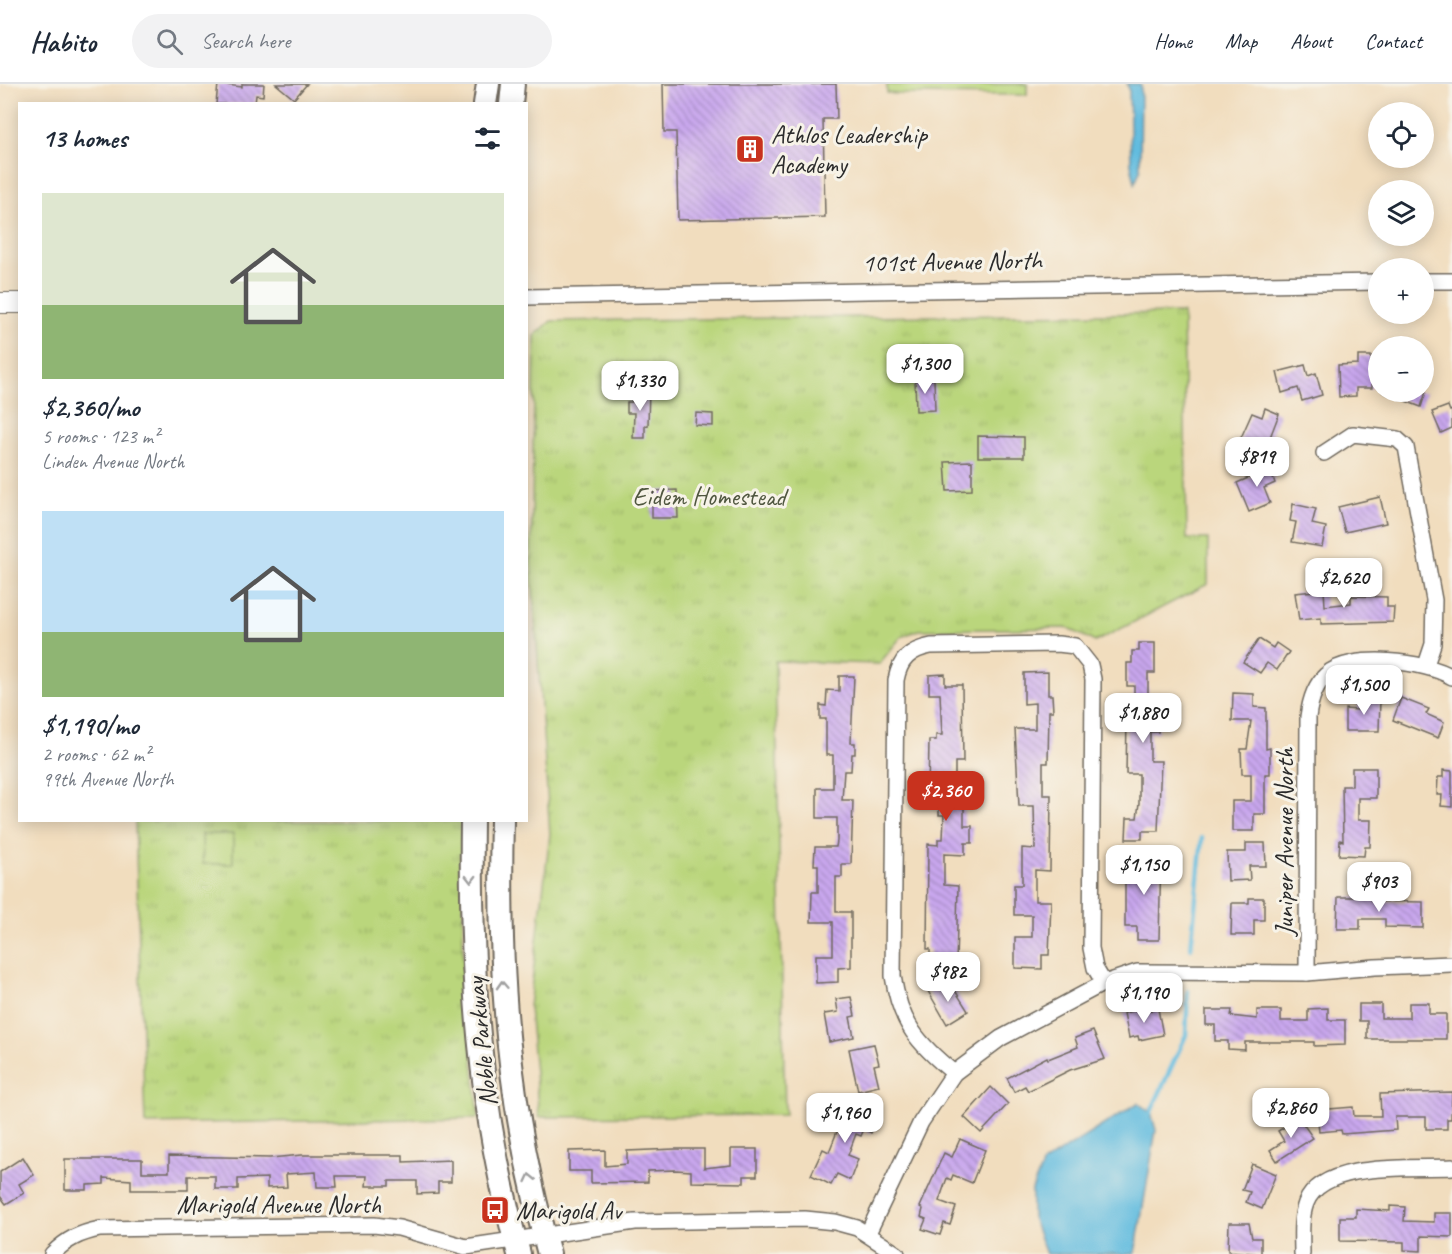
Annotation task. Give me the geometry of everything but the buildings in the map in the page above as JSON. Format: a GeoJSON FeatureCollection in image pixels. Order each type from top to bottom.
{"type":"FeatureCollection","features":[{"type":"Feature","properties":{"kind":"main road"},"geometry":{"type":"LineString","coordinates":[[485,102],[488,84]]}},
{"type":"Feature","properties":{"kind":"main road"},"geometry":{"type":"LineString","coordinates":[[511,102],[513,84]]}},
{"type":"Feature","properties":{"kind":"main road","name":"Noble Parkway"},"geometry":{"type":"LineString","coordinates":[[472,822],[471,924],[476,1028],[494,1149],[517,1247]]}},
{"type":"Feature","properties":{"kind":"main road","name":"Noble Parkway"},"geometry":{"type":"LineString","coordinates":[[502,822],[500,935],[507,1043],[521,1139],[546,1244]]}},
{"type":"Feature","properties":{"kind":"street"},"geometry":{"type":"LineString","coordinates":[[1434,281],[1452,281]]}},
{"type":"Feature","properties":{"kind":"street","name":"101st Avenue North"},"geometry":{"type":"LineString","coordinates":[[528,297],[1368,282]]}},
{"type":"Feature","properties":{"kind":"street"},"geometry":{"type":"LineString","coordinates":[[0,303],[18,303]]}},
{"type":"Feature","properties":{"kind":"street"},"geometry":{"type":"LineString","coordinates":[[1324,453],[1353,434],[1396,439],[1406,447],[1434,600],[1433,644],[1426,665],[1452,677]]}},
{"type":"Feature","properties":{"kind":"street"},"geometry":{"type":"LineString","coordinates":[[954,1073],[910,1029],[896,994],[893,976],[896,680],[898,667],[906,656],[917,648],[999,645],[1075,646],[1090,665],[1093,679],[1091,948],[1095,968],[1104,983]]}},
{"type":"Feature","properties":{"kind":"street","name":"Juniper Avenue North"},"geometry":{"type":"LineString","coordinates":[[1307,973],[1308,717],[1311,700],[1328,673],[1346,665],[1362,662],[1426,665]]}},
{"type":"Feature","properties":{"kind":"street"},"geometry":{"type":"LineString","coordinates":[[868,1233],[921,1122],[954,1073],[1001,1038],[1104,983],[1137,972],[1307,973],[1452,964]]}},
{"type":"Feature","properties":{"kind":"street"},"geometry":{"type":"LineString","coordinates":[[1302,1254],[1302,1224],[1306,1204],[1312,1193],[1334,1177],[1357,1172],[1452,1167]]}},
{"type":"Feature","properties":{"kind":"street","name":"Marigold Avenue North"},"geometry":{"type":"LineString","coordinates":[[52,1254],[83,1232],[100,1229],[375,1225],[399,1228],[448,1244],[466,1247],[517,1247],[546,1244],[635,1222],[776,1219],[835,1222],[868,1233],[897,1254]]}},
{"type":"Feature","properties":{"kind":"green space"},"geometry":{"type":"Polygon","coordinates":[[[887,84],[1027,84],[1027,95],[897,94],[887,93],[887,84]]]}},
{"type":"Feature","properties":{"kind":"green space","name":"Eidem Homestead"},"geometry":{"type":"Polygon","coordinates":[[[1183,313],[1187,539],[1208,539],[1208,584],[1095,642],[1068,628],[918,630],[901,637],[879,664],[775,661],[785,1115],[539,1117],[529,1007],[550,834],[531,562],[535,335],[551,321],[1183,313]]]}},
{"type":"Feature","properties":{"kind":"green space"},"geometry":{"type":"Polygon","coordinates":[[[135,822],[463,822],[463,965],[479,1118],[145,1124],[135,822]]]}},
{"type":"Feature","properties":{"kind":"green space"},"geometry":{"type":"Polygon","coordinates":[[[202,834],[233,834],[233,864],[203,864],[202,834]]]}},
{"type":"Feature","properties":{"kind":"water"},"geometry":{"type":"Polygon","coordinates":[[[1127,84],[1141,84],[1140,170],[1135,183],[1131,164],[1127,84]]]}},
{"type":"Feature","properties":{"kind":"water"},"geometry":{"type":"Polygon","coordinates":[[[1138,1103],[1151,1113],[1156,1130],[1135,1254],[1046,1254],[1032,1217],[1032,1190],[1043,1163],[1138,1103]]]}},
{"type":"Feature","properties":{"kind":"waterway"},"geometry":{"type":"LineString","coordinates":[[1191,948],[1202,838]]}},
{"type":"Feature","properties":{"kind":"waterway"},"geometry":{"type":"LineString","coordinates":[[1149,1116],[1186,1035],[1188,991]]}},
{"type":"Feature","properties":{"kind":"place","name":"Athlos Leadership Academy"},"geometry":{"type":"Point","coordinates":[750,149]}},
{"type":"Feature","properties":{"kind":"place","name":"Marigold Av"},"geometry":{"type":"Point","coordinates":[495,1210]}}]}
